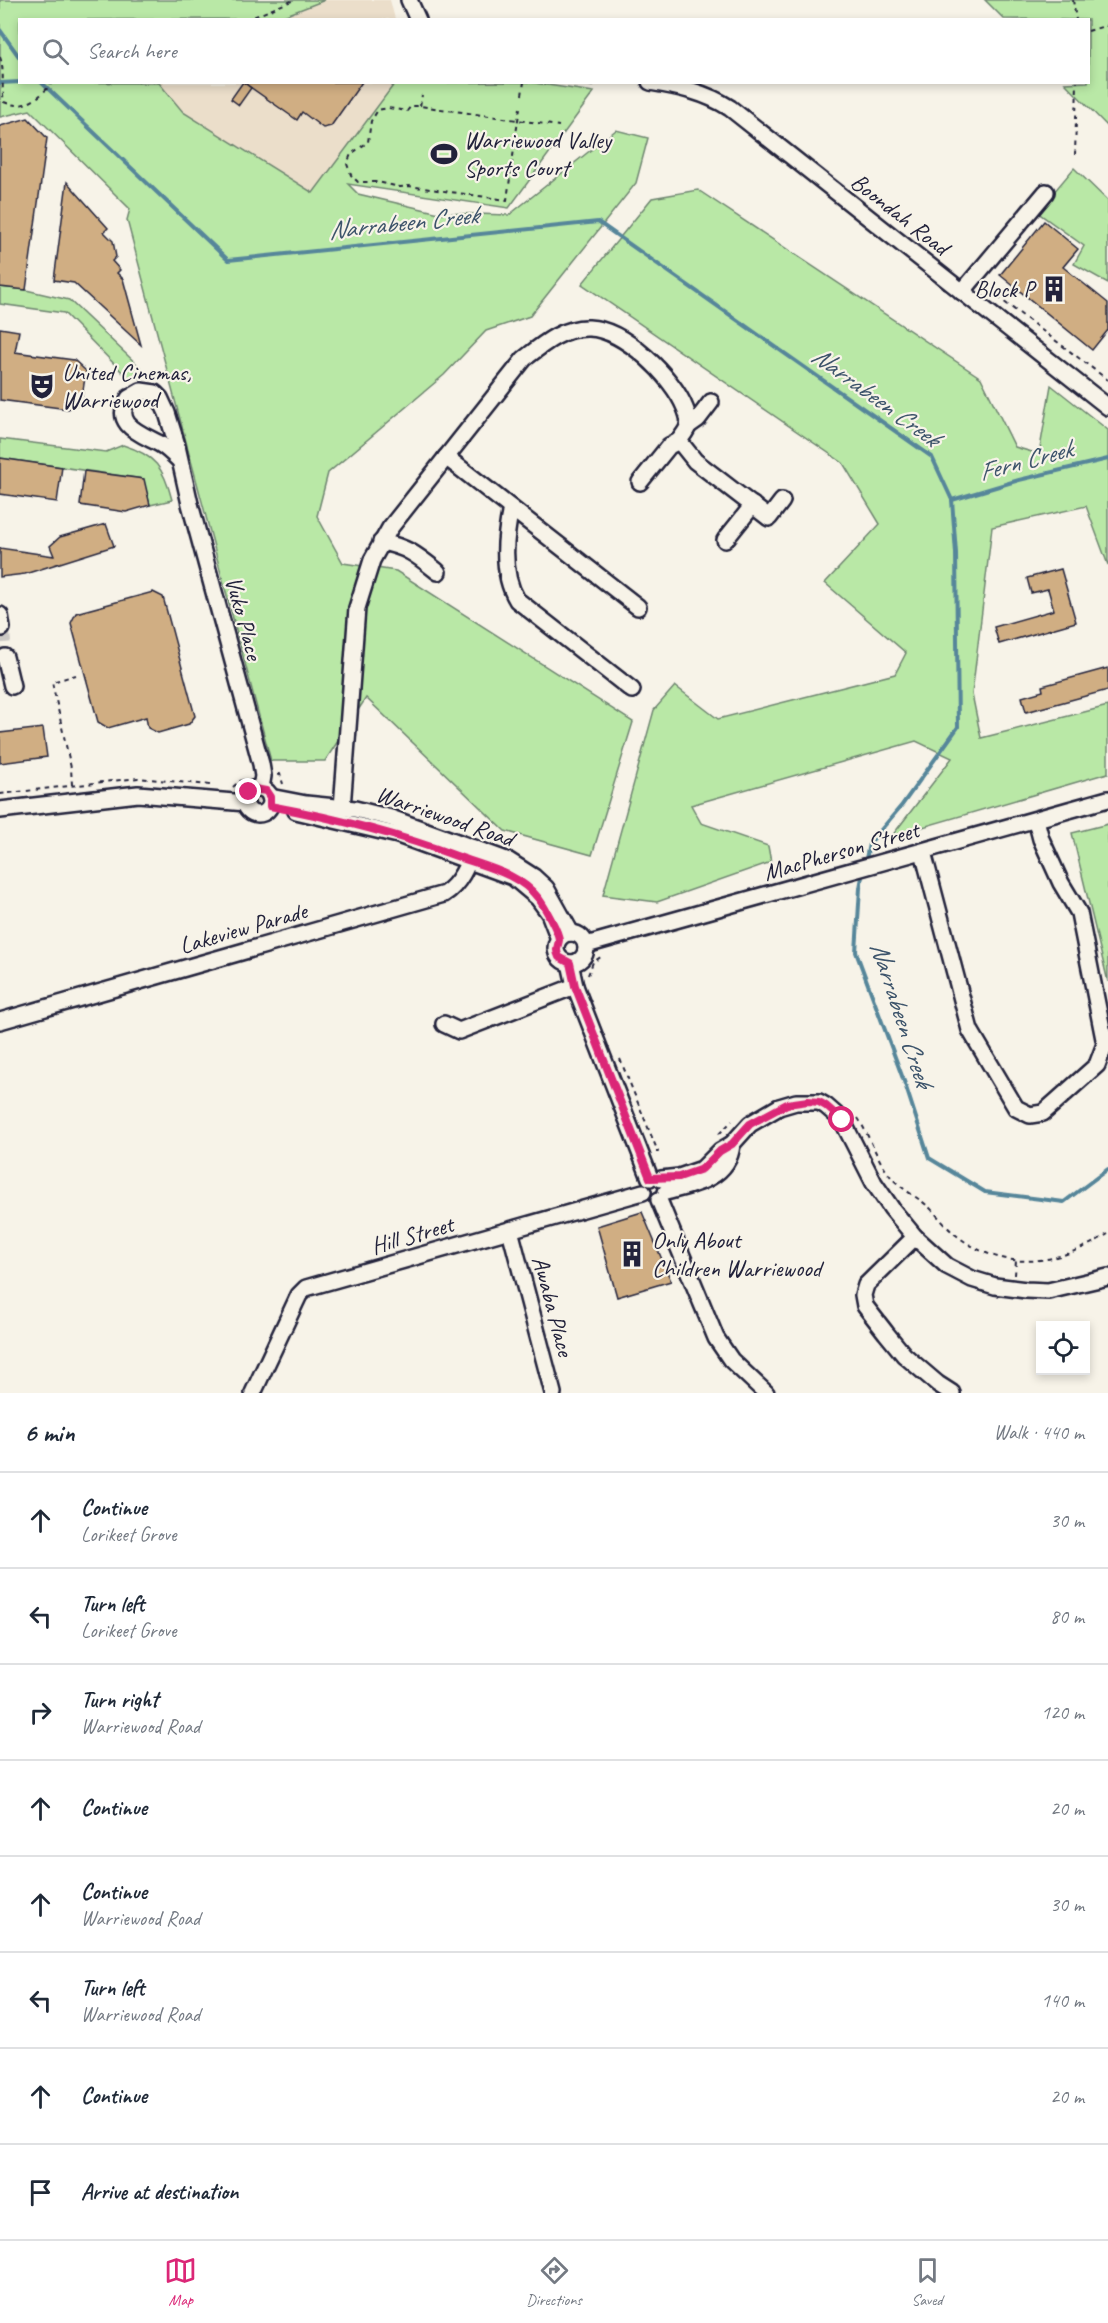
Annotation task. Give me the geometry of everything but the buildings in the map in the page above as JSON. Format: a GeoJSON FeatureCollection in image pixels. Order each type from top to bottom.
{"type":"FeatureCollection","features":[{"type":"Feature","properties":{"kind":"street"},"geometry":{"type":"LineString","coordinates":[[409,0],[417,18]]}},
{"type":"Feature","properties":{"kind":"street","name":"Boondah Road"},"geometry":{"type":"LineString","coordinates":[[662,84],[711,96],[730,108],[1108,407]]}},
{"type":"Feature","properties":{"kind":"street"},"geometry":{"type":"LineString","coordinates":[[962,292],[1046,192]]}},
{"type":"Feature","properties":{"kind":"street"},"geometry":{"type":"LineString","coordinates":[[342,808],[357,608],[372,560],[390,528],[524,359],[543,343],[563,333],[588,328],[604,330],[655,364],[672,383],[688,416],[688,426]]}},
{"type":"Feature","properties":{"kind":"street","name":"Vuko Place"},"geometry":{"type":"LineString","coordinates":[[178,460],[160,444],[131,429],[126,422],[124,411],[129,398],[147,391],[155,393],[167,413],[261,764],[267,797]]}},
{"type":"Feature","properties":{"kind":"street"},"geometry":{"type":"LineString","coordinates":[[640,482],[669,446],[679,441],[688,426],[698,419],[711,402]]}},
{"type":"Feature","properties":{"kind":"street"},"geometry":{"type":"LineString","coordinates":[[679,441],[695,461],[769,518],[782,501]]}},
{"type":"Feature","properties":{"kind":"street"},"geometry":{"type":"LineString","coordinates":[[446,457],[638,607]]}},
{"type":"Feature","properties":{"kind":"street"},"geometry":{"type":"LineString","coordinates":[[725,540],[753,505]]}},
{"type":"Feature","properties":{"kind":"street"},"geometry":{"type":"LineString","coordinates":[[511,508],[507,525],[507,578],[517,600],[632,690]]}},
{"type":"Feature","properties":{"kind":"street"},"geometry":{"type":"LineString","coordinates":[[381,542],[412,551],[438,572]]}},
{"type":"Feature","properties":{"kind":"street"},"geometry":{"type":"LineString","coordinates":[[5,657],[12,686]]}},
{"type":"Feature","properties":{"kind":"street"},"geometry":{"type":"LineString","coordinates":[[249,792],[267,797],[267,810],[256,814],[246,803],[249,792]]}},
{"type":"Feature","properties":{"kind":"street"},"geometry":{"type":"LineString","coordinates":[[0,810],[138,794],[246,803]]}},
{"type":"Feature","properties":{"kind":"street","name":"Warriewood Road"},"geometry":{"type":"LineString","coordinates":[[267,797],[391,818],[472,855],[513,877],[533,892],[565,936]]}},
{"type":"Feature","properties":{"kind":"street","name":"Warriewood Road"},"geometry":{"type":"LineString","coordinates":[[267,797],[472,855]]}},
{"type":"Feature","properties":{"kind":"street","name":"MacPherson Street"},"geometry":{"type":"LineString","coordinates":[[586,945],[1108,799]]}},
{"type":"Feature","properties":{"kind":"street"},"geometry":{"type":"LineString","coordinates":[[923,852],[970,1030],[1016,1108],[1030,1115],[1043,1113],[1097,1065],[1105,1044],[1078,913],[1041,839],[1036,820]]}},
{"type":"Feature","properties":{"kind":"street","name":"Lakeview Parade"},"geometry":{"type":"LineString","coordinates":[[0,1022],[444,894],[460,879],[472,855]]}},
{"type":"Feature","properties":{"kind":"street"},"geometry":{"type":"LineString","coordinates":[[570,963],[583,958],[586,945],[581,936],[565,936],[556,948],[559,957],[570,963],[582,984],[656,1189],[716,1338],[731,1360],[766,1393]]}},
{"type":"Feature","properties":{"kind":"street"},"geometry":{"type":"LineString","coordinates":[[444,1024],[459,1031],[582,984]]}},
{"type":"Feature","properties":{"kind":"street","name":"Hill Street"},"geometry":{"type":"LineString","coordinates":[[253,1393],[299,1295],[306,1288],[656,1189],[700,1184],[717,1173],[731,1155],[732,1144],[750,1124],[787,1104],[808,1101],[826,1106],[842,1120],[874,1183],[915,1237],[947,1266],[995,1286],[1048,1291],[1108,1277]]}},
{"type":"Feature","properties":{"kind":"street","name":"Awaba Place"},"geometry":{"type":"LineString","coordinates":[[510,1230],[553,1393]]}},
{"type":"Feature","properties":{"kind":"street"},"geometry":{"type":"LineString","coordinates":[[915,1237],[866,1285],[862,1295],[865,1306],[904,1354],[938,1384],[952,1393]]}},
{"type":"Feature","properties":{"kind":"path"},"geometry":{"type":"LineString","coordinates":[[251,18],[294,0]]}},
{"type":"Feature","properties":{"kind":"path"},"geometry":{"type":"LineString","coordinates":[[1073,0],[1076,18]]}},
{"type":"Feature","properties":{"kind":"path"},"geometry":{"type":"LineString","coordinates":[[1090,31],[1108,25]]}},
{"type":"Feature","properties":{"kind":"path"},"geometry":{"type":"LineString","coordinates":[[0,57],[3,66],[1,87],[4,102],[24,106],[40,96],[50,84]]}},
{"type":"Feature","properties":{"kind":"path"},"geometry":{"type":"LineString","coordinates":[[522,95],[524,84]]}},
{"type":"Feature","properties":{"kind":"path"},"geometry":{"type":"LineString","coordinates":[[583,84],[595,86]]}},
{"type":"Feature","properties":{"kind":"path"},"geometry":{"type":"LineString","coordinates":[[1075,155],[1077,84]]}},
{"type":"Feature","properties":{"kind":"path"},"geometry":{"type":"LineString","coordinates":[[420,106],[422,96]]}},
{"type":"Feature","properties":{"kind":"path"},"geometry":{"type":"LineString","coordinates":[[520,108],[518,120],[507,200],[419,187],[400,187],[390,183],[358,182],[351,175],[347,164],[351,154],[368,142],[371,121],[378,110],[388,108],[407,111],[411,106],[420,106],[518,120],[559,126]]}},
{"type":"Feature","properties":{"kind":"path"},"geometry":{"type":"LineString","coordinates":[[973,279],[1108,380]]}},
{"type":"Feature","properties":{"kind":"path"},"geometry":{"type":"LineString","coordinates":[[72,785],[72,768],[52,682],[76,675]]}},
{"type":"Feature","properties":{"kind":"path"},"geometry":{"type":"LineString","coordinates":[[582,984],[593,962],[609,953]]}},
{"type":"Feature","properties":{"kind":"path"},"geometry":{"type":"LineString","coordinates":[[619,1058],[658,1152]]}},
{"type":"Feature","properties":{"kind":"path"},"geometry":{"type":"LineString","coordinates":[[855,1113],[882,1164],[895,1182],[928,1206],[965,1242],[989,1254],[1016,1260],[1061,1257],[1085,1248],[1108,1234]]}},
{"type":"Feature","properties":{"kind":"path"},"geometry":{"type":"LineString","coordinates":[[716,1139],[732,1121]]}},
{"type":"Feature","properties":{"kind":"path"},"geometry":{"type":"LineString","coordinates":[[1014,1281],[1016,1260]]}},
{"type":"Feature","properties":{"kind":"shaded area"},"geometry":{"type":"Polygon","coordinates":[[[325,0],[390,0],[395,18],[281,18],[325,0]]]}},
{"type":"Feature","properties":{"kind":"shaded area"},"geometry":{"type":"Polygon","coordinates":[[[160,84],[394,84],[313,193],[183,112],[160,84]]]}},
{"type":"Feature","properties":{"kind":"green space"},"geometry":{"type":"Polygon","coordinates":[[[0,0],[325,0],[279,18],[18,18],[18,84],[160,84],[183,112],[313,193],[394,84],[541,84],[594,92],[509,208],[348,184],[358,194],[439,213],[509,215],[616,130],[648,138],[636,183],[530,316],[486,331],[444,375],[328,473],[317,516],[343,563],[396,571],[633,722],[592,855],[505,831],[366,698],[325,761],[271,761],[127,220],[130,209],[30,110],[0,117],[0,0]]]}},
{"type":"Feature","properties":{"kind":"green space"},"geometry":{"type":"Polygon","coordinates":[[[985,0],[1108,0],[1108,127],[1066,84],[1090,84],[1090,18],[1003,18],[985,0]]]}},
{"type":"Feature","properties":{"kind":"green space"},"geometry":{"type":"Polygon","coordinates":[[[1074,168],[1108,201],[1108,283],[1074,264],[1084,246],[1037,212],[1074,168]]]}},
{"type":"Feature","properties":{"kind":"green space"},"geometry":{"type":"Polygon","coordinates":[[[698,190],[981,378],[1015,447],[1039,454],[1051,385],[1108,430],[1108,565],[1086,506],[992,527],[972,694],[981,738],[1108,706],[1108,773],[892,836],[952,758],[916,741],[691,805],[701,823],[768,846],[771,862],[657,902],[603,895],[654,710],[675,686],[718,719],[895,674],[906,653],[825,583],[880,524],[843,463],[582,284],[652,198],[698,190]]]}},
{"type":"Feature","properties":{"kind":"green space"},"geometry":{"type":"Polygon","coordinates":[[[0,287],[26,290],[69,300],[143,370],[142,378],[128,378],[64,313],[0,304],[0,287]]]}},
{"type":"Feature","properties":{"kind":"green space"},"geometry":{"type":"Polygon","coordinates":[[[0,439],[106,452],[123,445],[143,453],[156,464],[165,479],[172,500],[150,505],[143,479],[0,458],[0,439]]]}},
{"type":"Feature","properties":{"kind":"green space"},"geometry":{"type":"Polygon","coordinates":[[[1108,824],[1108,982],[1072,833],[1108,824]]]}},
{"type":"Feature","properties":{"kind":"waterway","name":"Narrabeen Creek"},"geometry":{"type":"LineString","coordinates":[[0,30],[18,55]]}},
{"type":"Feature","properties":{"kind":"waterway","name":"Narrabeen Creek"},"geometry":{"type":"LineString","coordinates":[[0,83],[18,82]]}},
{"type":"Feature","properties":{"kind":"waterway","name":"Narrabeen Creek"},"geometry":{"type":"LineString","coordinates":[[43,84],[228,260],[598,222],[932,457],[952,500],[956,553],[958,727],[902,805],[869,844],[865,864]]}},
{"type":"Feature","properties":{"kind":"waterway","name":"Fern Creek"},"geometry":{"type":"LineString","coordinates":[[952,500],[1019,480],[1108,459]]}},
{"type":"Feature","properties":{"kind":"waterway","name":"Narrabeen Creek"},"geometry":{"type":"LineString","coordinates":[[863,871],[856,952],[905,1084],[929,1158],[985,1192],[1064,1202],[1108,1169]]}},
{"type":"Feature","properties":{"kind":"tunnel"},"geometry":{"type":"LineString","coordinates":[[2,628],[5,657]]}},
{"type":"Feature","properties":{"kind":"place","name":"Warriewood Valley Sports Court"},"geometry":{"type":"Point","coordinates":[444,154]}},
{"type":"Feature","properties":{"kind":"place","name":"Block P"},"geometry":{"type":"Point","coordinates":[1054,289]}},
{"type":"Feature","properties":{"kind":"place","name":"United Cinemas, Warriewood"},"geometry":{"type":"Point","coordinates":[42,386]}},
{"type":"Feature","properties":{"kind":"place","name":"Only About Children Warriewood"},"geometry":{"type":"Point","coordinates":[632,1254]}},
{"type":"Feature","properties":{"kind":"route"},"geometry":{"type":"LineString","coordinates":[[249,792],[261,788],[266,791],[270,795],[270,806],[398,835],[433,846],[513,877],[533,892],[549,913],[559,939],[556,948],[559,957],[570,963],[575,986],[650,1178],[679,1177],[702,1169],[720,1151],[732,1144],[750,1124],[787,1104],[819,1102],[842,1120]]}}]}
